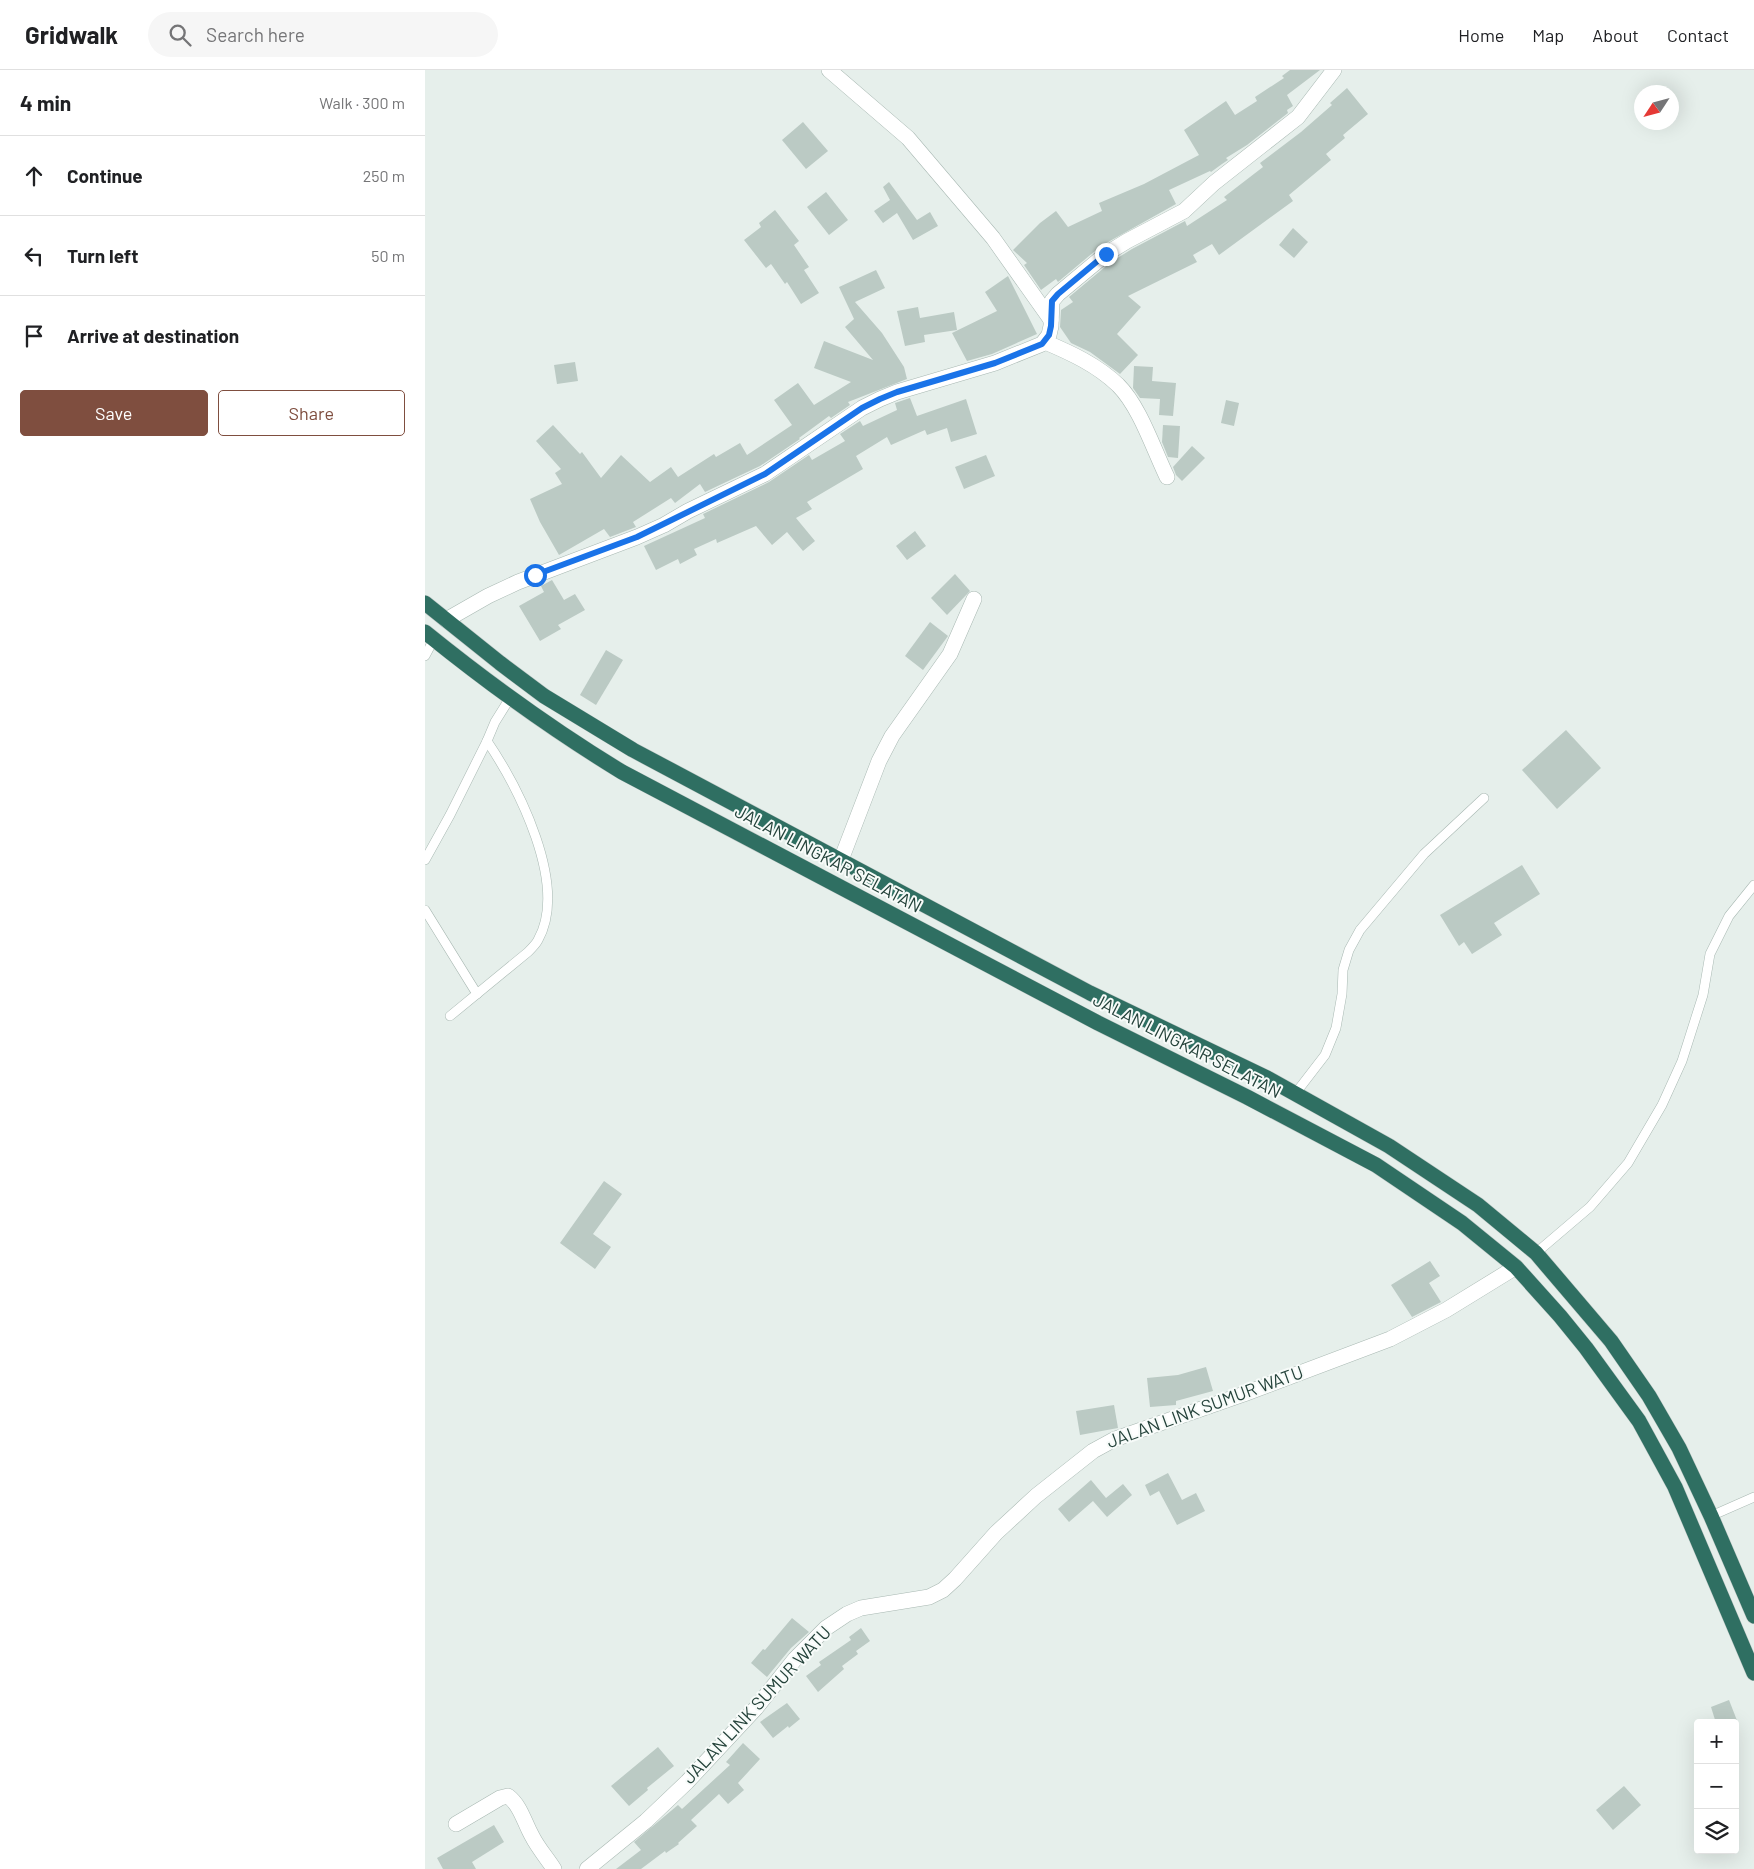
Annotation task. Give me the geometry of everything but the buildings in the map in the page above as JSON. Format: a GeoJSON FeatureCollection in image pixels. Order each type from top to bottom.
{"type":"FeatureCollection","features":[{"type":"Feature","properties":{"kind":"highway","name":"JALAN LINGKAR SELATAN"},"geometry":{"type":"LineString","coordinates":[[425,603],[544,696],[633,750],[1090,993],[1269,1080],[1389,1146],[1478,1205],[1537,1254],[1611,1341],[1649,1396],[1679,1448],[1754,1615]]}},
{"type":"Feature","properties":{"kind":"highway","name":"JALAN LINGKAR SELATAN"},"geometry":{"type":"LineString","coordinates":[[429,635],[510,698],[622,772],[1098,1023],[1247,1096],[1376,1164],[1462,1223],[1516,1267],[1586,1348],[1639,1421],[1675,1487],[1749,1646],[1754,1673]]}},
{"type":"Feature","properties":{"kind":"highway"},"geometry":{"type":"LineString","coordinates":[[1407,1185],[1419,1165]]}},
{"type":"Feature","properties":{"kind":"street"},"geometry":{"type":"LineString","coordinates":[[829,70],[908,138],[993,238],[1051,320]]}},
{"type":"Feature","properties":{"kind":"street"},"geometry":{"type":"LineString","coordinates":[[446,620],[488,596],[518,582],[637,537],[765,474],[862,408],[880,399],[897,392],[1017,356],[1045,342],[1050,331],[1052,301],[1058,294],[1106,254],[1184,211],[1214,183],[1298,117],[1335,70]]}},
{"type":"Feature","properties":{"kind":"street"},"geometry":{"type":"LineString","coordinates":[[1045,342],[1088,362],[1118,385],[1137,413],[1167,477]]}},
{"type":"Feature","properties":{"kind":"street"},"geometry":{"type":"LineString","coordinates":[[841,860],[879,761],[892,736],[950,654],[974,599]]}},
{"type":"Feature","properties":{"kind":"street","name":"JALAN LINK SUMUR WATU"},"geometry":{"type":"LineString","coordinates":[[587,1869],[646,1821],[687,1782],[757,1708],[795,1659],[827,1628],[847,1614],[861,1608],[929,1597],[943,1590],[996,1533],[1036,1496],[1093,1451],[1115,1439],[1244,1394],[1390,1339],[1446,1310],[1516,1267]]}},
{"type":"Feature","properties":{"kind":"street"},"geometry":{"type":"LineString","coordinates":[[456,1824],[501,1798],[508,1796],[520,1808],[524,1822],[533,1839],[554,1869]]}},
{"type":"Feature","properties":{"kind":"lane"},"geometry":{"type":"LineString","coordinates":[[425,656],[429,635]]}},
{"type":"Feature","properties":{"kind":"lane"},"geometry":{"type":"LineString","coordinates":[[425,860],[451,816],[495,722],[510,698]]}},
{"type":"Feature","properties":{"kind":"lane"},"geometry":{"type":"LineString","coordinates":[[450,1016],[517,962],[533,946],[538,940],[545,920],[547,905],[545,873],[526,811],[509,776],[487,740]]}},
{"type":"Feature","properties":{"kind":"lane"},"geometry":{"type":"LineString","coordinates":[[1295,1094],[1325,1055],[1336,1028],[1342,994],[1343,970],[1349,950],[1360,930],[1424,854],[1484,798]]}},
{"type":"Feature","properties":{"kind":"lane"},"geometry":{"type":"LineString","coordinates":[[1537,1254],[1589,1207],[1628,1163],[1662,1105],[1682,1061],[1703,995],[1710,954],[1729,916],[1754,886]]}},
{"type":"Feature","properties":{"kind":"lane"},"geometry":{"type":"LineString","coordinates":[[425,910],[477,994]]}},
{"type":"Feature","properties":{"kind":"lane"},"geometry":{"type":"LineString","coordinates":[[1711,1516],[1754,1497]]}},
{"type":"Feature","properties":{"kind":"route"},"geometry":{"type":"LineString","coordinates":[[535,575],[637,537],[765,474],[862,408],[880,399],[897,392],[1017,356],[1042,344],[1045,342],[1050,331],[1052,301],[1106,254]]}}]}
